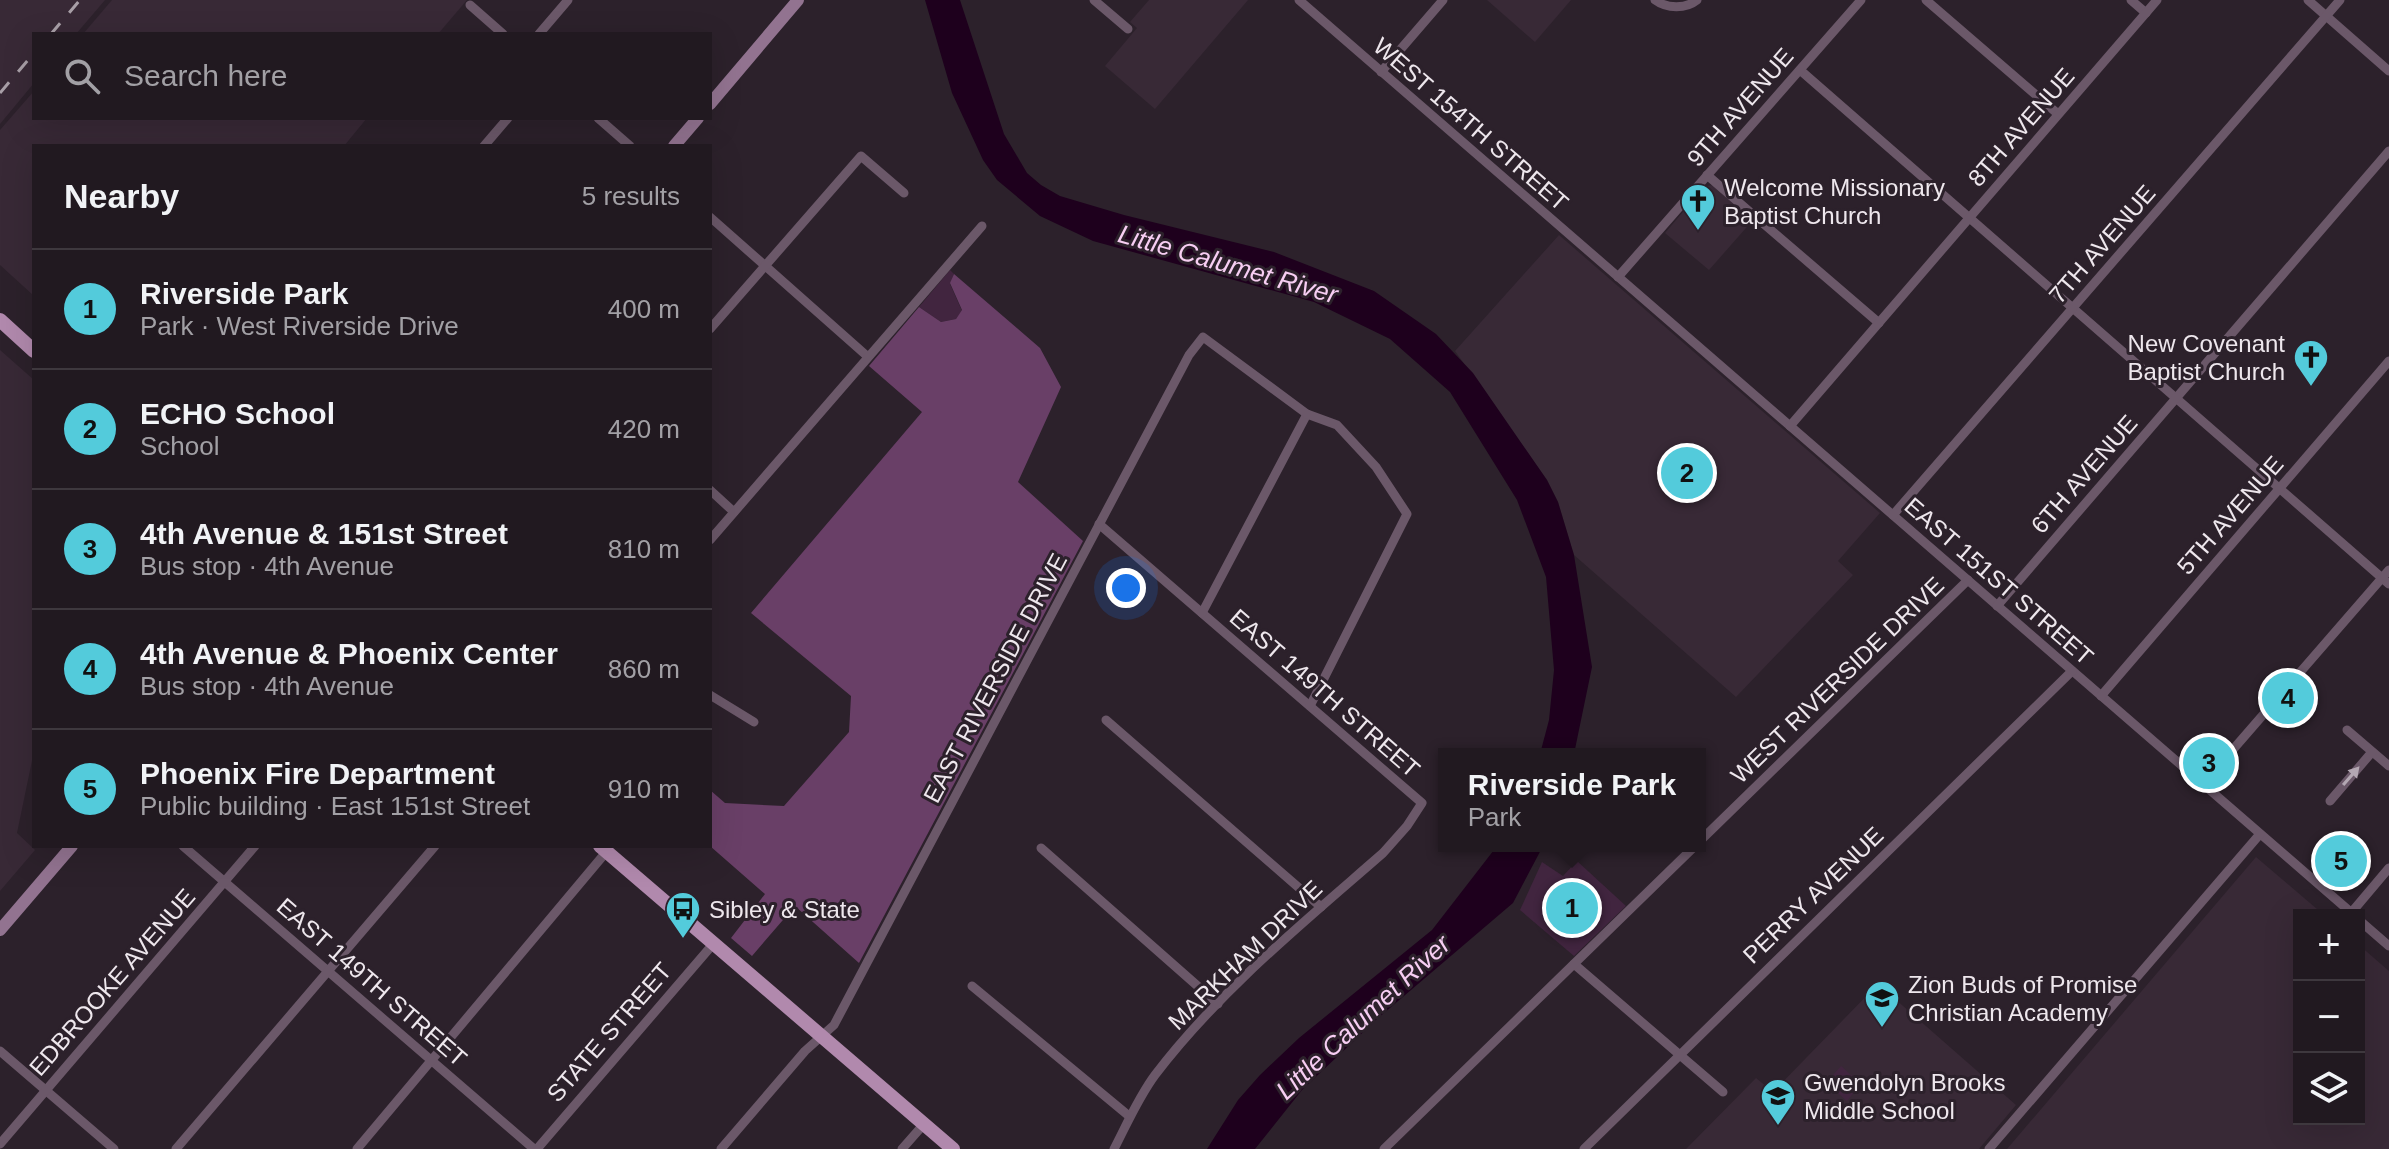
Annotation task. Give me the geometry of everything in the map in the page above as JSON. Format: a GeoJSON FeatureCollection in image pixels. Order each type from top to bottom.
{"type":"FeatureCollection","features":[{"type":"Feature","properties":{"kind":"main road"},"geometry":{"type":"LineString","coordinates":[[712,102],[798,0]]}},
{"type":"Feature","properties":{"kind":"main road"},"geometry":{"type":"LineString","coordinates":[[676,144],[696,120]]}},
{"type":"Feature","properties":{"kind":"main road"},"geometry":{"type":"LineString","coordinates":[[0,320],[32,349]]}},
{"type":"Feature","properties":{"kind":"main road"},"geometry":{"type":"LineString","coordinates":[[0,930],[70,848]]}},
{"type":"Feature","properties":{"kind":"main road"},"geometry":{"type":"LineString","coordinates":[[604,849],[953,1149]]}},
{"type":"Feature","properties":{"kind":"street"},"geometry":{"type":"LineString","coordinates":[[541,32],[568,0]]}},
{"type":"Feature","properties":{"kind":"street"},"geometry":{"type":"LineString","coordinates":[[1094,0],[1128,29]]}},
{"type":"Feature","properties":{"kind":"street","name":"WEST 154TH STREET"},"geometry":{"type":"LineString","coordinates":[[1299,0],[1618,277]]}},
{"type":"Feature","properties":{"kind":"street"},"geometry":{"type":"LineString","coordinates":[[1381,72],[1443,0]]}},
{"type":"Feature","properties":{"kind":"street"},"geometry":{"type":"LineString","coordinates":[[1655,0],[1674,6],[1690,6],[1697,0]]}},
{"type":"Feature","properties":{"kind":"street","name":"9TH AVENUE"},"geometry":{"type":"LineString","coordinates":[[1618,277],[1861,0]]}},
{"type":"Feature","properties":{"kind":"street"},"geometry":{"type":"LineString","coordinates":[[1926,0],[2058,114]]}},
{"type":"Feature","properties":{"kind":"street"},"geometry":{"type":"LineString","coordinates":[[2131,0],[2146,13]]}},
{"type":"Feature","properties":{"kind":"street","name":"8TH AVENUE"},"geometry":{"type":"LineString","coordinates":[[1790,426],[2157,0]]}},
{"type":"Feature","properties":{"kind":"street"},"geometry":{"type":"LineString","coordinates":[[2308,0],[2389,71]]}},
{"type":"Feature","properties":{"kind":"street","name":"7TH AVENUE"},"geometry":{"type":"LineString","coordinates":[[1893,515],[2340,0]]}},
{"type":"Feature","properties":{"kind":"street"},"geometry":{"type":"LineString","coordinates":[[470,5],[501,32]]}},
{"type":"Feature","properties":{"kind":"street"},"geometry":{"type":"LineString","coordinates":[[1800,70],[2279,488],[2387,577],[2203,784]]}},
{"type":"Feature","properties":{"kind":"street"},"geometry":{"type":"LineString","coordinates":[[486,144],[506,120]]}},
{"type":"Feature","properties":{"kind":"street"},"geometry":{"type":"LineString","coordinates":[[600,120],[628,144]]}},
{"type":"Feature","properties":{"kind":"street","name":"6TH AVENUE"},"geometry":{"type":"LineString","coordinates":[[1997,606],[2389,151]]}},
{"type":"Feature","properties":{"kind":"street"},"geometry":{"type":"LineString","coordinates":[[712,327],[861,156],[904,193]]}},
{"type":"Feature","properties":{"kind":"street"},"geometry":{"type":"LineString","coordinates":[[1707,175],[1879,323]]}},
{"type":"Feature","properties":{"kind":"street"},"geometry":{"type":"LineString","coordinates":[[712,219],[867,356]]}},
{"type":"Feature","properties":{"kind":"street"},"geometry":{"type":"LineString","coordinates":[[712,538],[982,226]]}},
{"type":"Feature","properties":{"kind":"street","name":"EAST 151ST STREET"},"geometry":{"type":"LineString","coordinates":[[1618,277],[2346,909]]}},
{"type":"Feature","properties":{"kind":"street","name":"EAST RIVERSIDE DRIVE"},"geometry":{"type":"LineString","coordinates":[[721,1149],[834,1025],[1189,355],[1203,337],[1307,414]]}},
{"type":"Feature","properties":{"kind":"street","name":"5TH AVENUE"},"geometry":{"type":"LineString","coordinates":[[2101,696],[2389,361]]}},
{"type":"Feature","properties":{"kind":"street"},"geometry":{"type":"LineString","coordinates":[[1202,613],[1307,414],[1337,425],[1376,467],[1407,514],[1310,706]]}},
{"type":"Feature","properties":{"kind":"street"},"geometry":{"type":"LineString","coordinates":[[712,492],[734,512]]}},
{"type":"Feature","properties":{"kind":"street","name":"EAST 149TH STREET"},"geometry":{"type":"LineString","coordinates":[[1099,524],[1422,803]]}},
{"type":"Feature","properties":{"kind":"street","name":"WEST RIVERSIDE DRIVE"},"geometry":{"type":"LineString","coordinates":[[1706,835],[1968,580]]}},
{"type":"Feature","properties":{"kind":"street","name":"PERRY AVENUE"},"geometry":{"type":"LineString","coordinates":[[1584,1149],[2072,671]]}},
{"type":"Feature","properties":{"kind":"street"},"geometry":{"type":"LineString","coordinates":[[712,696],[754,722]]}},
{"type":"Feature","properties":{"kind":"street"},"geometry":{"type":"LineString","coordinates":[[1106,720],[1321,907]]}},
{"type":"Feature","properties":{"kind":"street"},"geometry":{"type":"LineString","coordinates":[[2347,730],[2389,766]]}},
{"type":"Feature","properties":{"kind":"street"},"geometry":{"type":"LineString","coordinates":[[2330,801],[2372,752]]}},
{"type":"Feature","properties":{"kind":"street","name":"MARKHAM DRIVE"},"geometry":{"type":"LineString","coordinates":[[1114,1149],[1129,1116],[1155,1075],[1218,1004],[1383,853],[1422,803]]}},
{"type":"Feature","properties":{"kind":"street"},"geometry":{"type":"LineString","coordinates":[[1989,1149],[2260,834]]}},
{"type":"Feature","properties":{"kind":"street","name":"EAST 149TH STREET"},"geometry":{"type":"LineString","coordinates":[[185,848],[536,1149]]}},
{"type":"Feature","properties":{"kind":"street","name":"EDBROOKE AVENUE"},"geometry":{"type":"LineString","coordinates":[[0,1144],[253,848]]}},
{"type":"Feature","properties":{"kind":"street"},"geometry":{"type":"LineString","coordinates":[[176,1149],[433,848]]}},
{"type":"Feature","properties":{"kind":"street"},"geometry":{"type":"LineString","coordinates":[[1041,848],[1218,1004]]}},
{"type":"Feature","properties":{"kind":"street"},"geometry":{"type":"LineString","coordinates":[[357,1149],[604,849]]}},
{"type":"Feature","properties":{"kind":"street"},"geometry":{"type":"LineString","coordinates":[[1384,1149],[1689,852]]}},
{"type":"Feature","properties":{"kind":"street"},"geometry":{"type":"LineString","coordinates":[[2359,909],[2389,868]]}},
{"type":"Feature","properties":{"kind":"street","name":"EAST 151ST STREET"},"geometry":{"type":"LineString","coordinates":[[2365,925],[2389,946]]}},
{"type":"Feature","properties":{"kind":"street","name":"STATE STREET"},"geometry":{"type":"LineString","coordinates":[[536,1149],[714,943]]}},
{"type":"Feature","properties":{"kind":"street"},"geometry":{"type":"LineString","coordinates":[[1574,964],[1723,1092]]}},
{"type":"Feature","properties":{"kind":"street"},"geometry":{"type":"LineString","coordinates":[[972,986],[1129,1116]]}},
{"type":"Feature","properties":{"kind":"street"},"geometry":{"type":"LineString","coordinates":[[0,1051],[114,1149]]}},
{"type":"Feature","properties":{"kind":"street"},"geometry":{"type":"LineString","coordinates":[[902,1149],[924,1124]]}},
{"type":"Feature","properties":{"kind":"shaded area"},"geometry":{"type":"Polygon","coordinates":[[[0,0],[105,0],[78,32],[32,32],[32,85],[0,124],[0,0]]]}},
{"type":"Feature","properties":{"kind":"shaded area"},"geometry":{"type":"Polygon","coordinates":[[[112,0],[467,0],[440,32],[85,32],[112,0]]]}},
{"type":"Feature","properties":{"kind":"shaded area"},"geometry":{"type":"Polygon","coordinates":[[[1149,0],[1248,0],[1155,109],[1105,66],[1137,28],[1130,22],[1149,0]]]}},
{"type":"Feature","properties":{"kind":"shaded area"},"geometry":{"type":"Polygon","coordinates":[[[1487,0],[1571,0],[1535,42],[1487,0]]]}},
{"type":"Feature","properties":{"kind":"shaded area"},"geometry":{"type":"Polygon","coordinates":[[[32,93],[32,120],[365,120],[346,144],[32,144],[32,294],[0,265],[0,130],[32,93]]]}},
{"type":"Feature","properties":{"kind":"shaded area"},"geometry":{"type":"Polygon","coordinates":[[[1713,185],[1753,220],[1709,270],[1665,233],[1705,186],[1713,185]]]}},
{"type":"Feature","properties":{"kind":"shaded area"},"geometry":{"type":"Polygon","coordinates":[[[1559,235],[1880,513],[1838,561],[1853,575],[1736,697],[1574,555],[1558,502],[1547,480],[1455,351],[1559,235]]]}},
{"type":"Feature","properties":{"kind":"shaded area"},"geometry":{"type":"Polygon","coordinates":[[[950,270],[954,274],[950,284],[962,311],[956,319],[941,322],[919,307],[950,270]]]}},
{"type":"Feature","properties":{"kind":"shaded area"},"geometry":{"type":"Polygon","coordinates":[[[954,274],[1040,348],[1061,387],[1018,482],[1083,541],[859,963],[795,906],[752,956],[731,938],[765,894],[712,848],[712,792],[725,803],[784,806],[849,732],[851,696],[751,613],[922,412],[869,366],[919,307],[941,322],[956,319],[962,310],[950,283],[954,274]]]}},
{"type":"Feature","properties":{"kind":"shaded area"},"geometry":{"type":"Polygon","coordinates":[[[0,350],[32,378],[32,761],[17,833],[35,850],[0,891],[0,350]]]}},
{"type":"Feature","properties":{"kind":"shaded area"},"geometry":{"type":"Polygon","coordinates":[[[2256,857],[2317,909],[2293,909],[2293,1125],[2365,1125],[2365,950],[2389,971],[2389,1149],[2007,1149],[2256,857]]]}},
{"type":"Feature","properties":{"kind":"shaded area"},"geometry":{"type":"Polygon","coordinates":[[[1577,861],[1626,906],[1574,956],[1520,910],[1542,862],[1563,876],[1577,861]]]}},
{"type":"Feature","properties":{"kind":"shaded area","name":"Zion Buds of Promise Christian Academy"},"geometry":{"type":"Polygon","coordinates":[[[1878,984],[2016,1105],[1979,1149],[1686,1149],[1756,1078],[1773,1092],[1878,984]]]}},
{"type":"Feature","properties":{"kind":"shaded area"},"geometry":{"type":"Polygon","coordinates":[[[1841,1066],[1861,1084],[1847,1101],[1826,1083],[1841,1066]]]}},
{"type":"Feature","properties":{"kind":"water","name":"Little Calumet River"},"geometry":{"type":"Polygon","coordinates":[[[925,0],[960,0],[1004,134],[1027,173],[1041,185],[1060,196],[1124,215],[1274,252],[1374,291],[1436,334],[1473,373],[1547,480],[1558,502],[1574,555],[1592,667],[1575,748],[1542,748],[1549,720],[1554,670],[1546,577],[1517,500],[1450,392],[1390,339],[1314,302],[1093,241],[1040,216],[997,180],[983,160],[952,93],[925,0]]]}},
{"type":"Feature","properties":{"kind":"water","name":"Little Calumet River"},"geometry":{"type":"Polygon","coordinates":[[[1492,852],[1540,852],[1513,903],[1377,1019],[1302,1090],[1255,1149],[1207,1149],[1238,1100],[1260,1075],[1299,1038],[1432,930],[1492,852]]]}},
{"type":"Feature","properties":{"kind":"railway"},"geometry":{"type":"LineString","coordinates":[[53,32],[80,0]]}},
{"type":"Feature","properties":{"kind":"railway"},"geometry":{"type":"LineString","coordinates":[[0,93],[32,55]]}},
{"type":"Feature","properties":{"kind":"place","name":"Welcome Missionary Baptist Church"},"geometry":{"type":"Point","coordinates":[1698,232]}},
{"type":"Feature","properties":{"kind":"place","name":"New Covenant Baptist Church"},"geometry":{"type":"Point","coordinates":[2311,388]}},
{"type":"Feature","properties":{"kind":"place","name":"ECHO School"},"geometry":{"type":"Point","coordinates":[1687,473]}},
{"type":"Feature","properties":{"kind":"place","name":"4th Avenue & Phoenix Center"},"geometry":{"type":"Point","coordinates":[2288,698]}},
{"type":"Feature","properties":{"kind":"place","name":"4th Avenue & 151st Street"},"geometry":{"type":"Point","coordinates":[2209,763]}},
{"type":"Feature","properties":{"kind":"place","name":"Phoenix Fire Department"},"geometry":{"type":"Point","coordinates":[2341,861]}},
{"type":"Feature","properties":{"kind":"place","name":"Riverside Park"},"geometry":{"type":"Point","coordinates":[1572,908]}},
{"type":"Feature","properties":{"kind":"place","name":"Sibley & State"},"geometry":{"type":"Point","coordinates":[683,940]}},
{"type":"Feature","properties":{"kind":"place","name":"Zion Buds of Promise Christian Academy"},"geometry":{"type":"Point","coordinates":[1882,1029]}},
{"type":"Feature","properties":{"kind":"place","name":"Gwendolyn Brooks Middle School"},"geometry":{"type":"Point","coordinates":[1778,1127]}}]}
